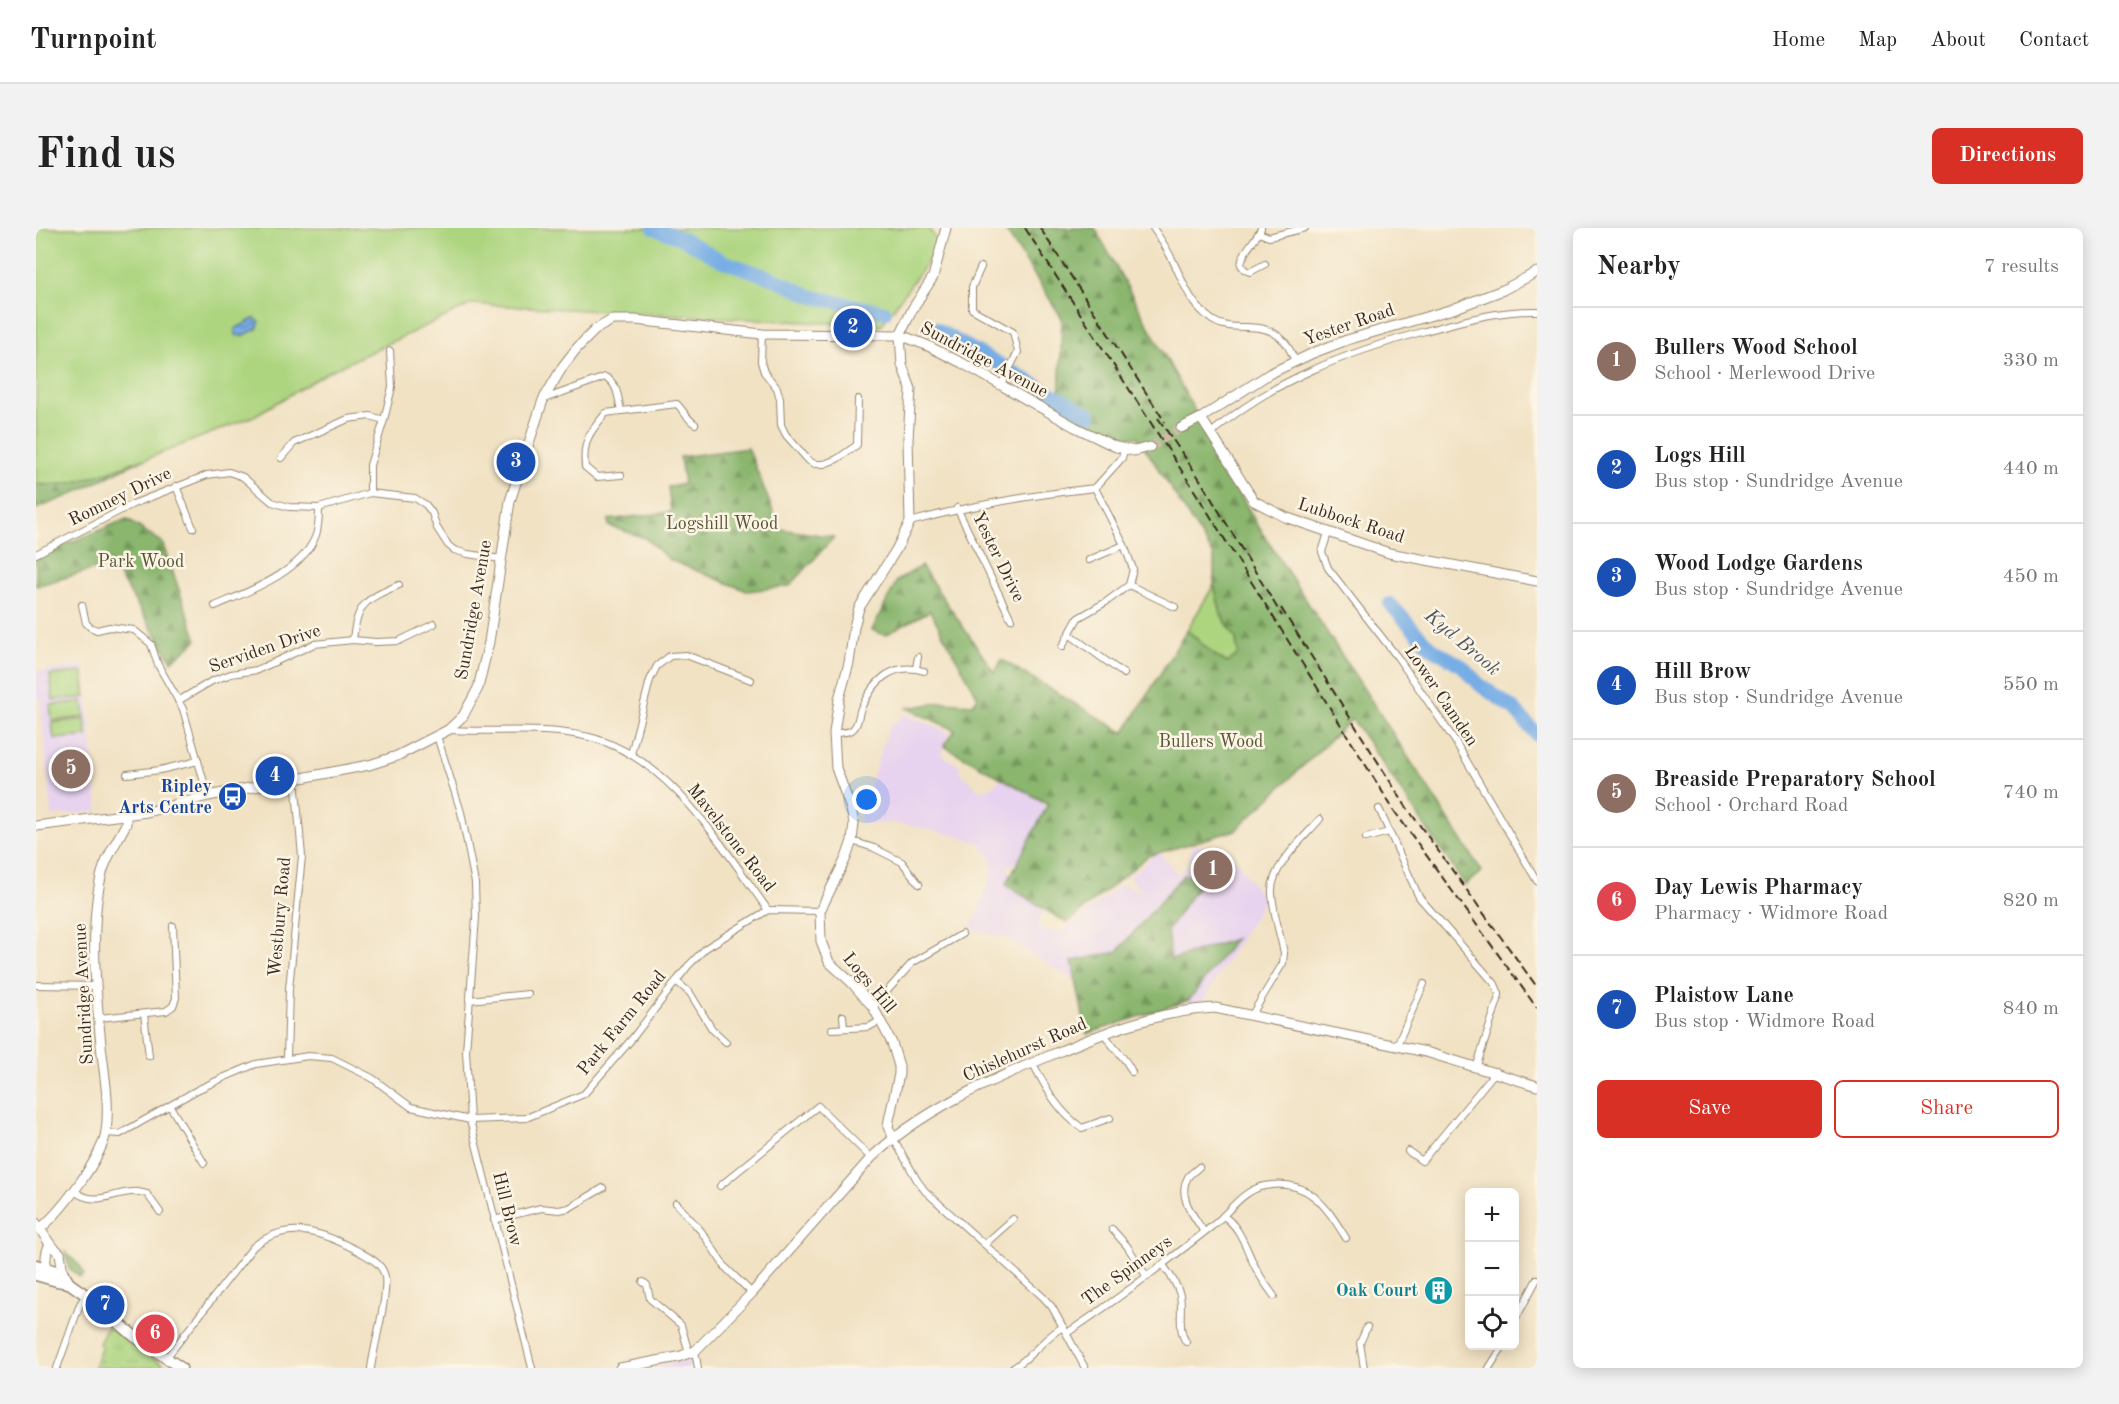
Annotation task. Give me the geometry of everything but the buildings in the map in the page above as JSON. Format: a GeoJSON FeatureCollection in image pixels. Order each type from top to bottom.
{"type":"FeatureCollection","features":[{"type":"Feature","properties":{"kind":"main road"},"geometry":{"type":"LineString","coordinates":[[40,1271],[57,1281],[66,1278],[134,1336],[174,1364]]}},
{"type":"Feature","properties":{"kind":"street"},"geometry":{"type":"LineString","coordinates":[[900,335],[913,308],[933,277],[946,228]]}},
{"type":"Feature","properties":{"kind":"street"},"geometry":{"type":"LineString","coordinates":[[1153,228],[1172,258],[1185,292],[1210,319],[1224,327],[1252,326],[1269,330],[1285,342],[1295,361]]}},
{"type":"Feature","properties":{"kind":"street"},"geometry":{"type":"LineString","coordinates":[[1265,264],[1250,272],[1241,265],[1243,254],[1251,247],[1260,231],[1269,237],[1305,228]]}},
{"type":"Feature","properties":{"kind":"street"},"geometry":{"type":"LineString","coordinates":[[981,267],[972,287],[972,309],[1013,332],[1018,352],[1001,385]]}},
{"type":"Feature","properties":{"kind":"street","name":"Yester Road"},"geometry":{"type":"LineString","coordinates":[[1181,428],[1269,374],[1295,361],[1328,347],[1453,309],[1503,290],[1537,272]]}},
{"type":"Feature","properties":{"kind":"street"},"geometry":{"type":"LineString","coordinates":[[1211,433],[1249,403],[1277,386],[1342,357],[1485,315],[1537,311]]}},
{"type":"Feature","properties":{"kind":"street","name":"Sundridge Avenue"},"geometry":{"type":"LineString","coordinates":[[39,1226],[74,1191],[98,1155],[106,1133],[107,1101],[97,986],[96,918],[99,892],[108,858],[126,824],[126,815],[147,812],[208,796],[369,765],[397,756],[437,736],[448,730],[463,716],[478,688],[484,666],[510,501],[543,400],[563,366],[596,329],[612,320],[635,320],[762,334],[900,335],[926,345],[1075,427],[1124,450]]}},
{"type":"Feature","properties":{"kind":"street"},"geometry":{"type":"LineString","coordinates":[[762,334],[761,362],[764,372],[777,388],[780,399],[781,425],[786,435],[809,460],[815,464],[824,464],[837,459],[857,445],[858,399]]}},
{"type":"Feature","properties":{"kind":"street","name":"Logs Hill"},"geometry":{"type":"LineString","coordinates":[[893,1137],[888,1127],[899,1081],[899,1066],[892,1043],[873,1007],[830,962],[821,940],[820,911],[846,858],[852,842],[854,823],[836,768],[834,733],[839,699],[860,608],[896,550],[909,522],[908,439],[911,389],[902,365],[900,335]]}},
{"type":"Feature","properties":{"kind":"street"},"geometry":{"type":"LineString","coordinates":[[370,493],[370,465],[392,387],[390,351]]}},
{"type":"Feature","properties":{"kind":"street"},"geometry":{"type":"LineString","coordinates":[[543,400],[605,377],[612,381],[617,391],[621,411]]}},
{"type":"Feature","properties":{"kind":"street"},"geometry":{"type":"LineString","coordinates":[[621,475],[597,477],[585,467],[583,452],[588,436],[606,412],[677,404],[686,417],[695,424]]}},
{"type":"Feature","properties":{"kind":"street"},"geometry":{"type":"LineString","coordinates":[[281,458],[294,443],[348,418],[370,416],[384,420]]}},
{"type":"Feature","properties":{"kind":"street","name":"Lubbock Road"},"geometry":{"type":"LineString","coordinates":[[1200,418],[1254,501],[1285,517],[1389,553],[1537,581]]}},
{"type":"Feature","properties":{"kind":"street"},"geometry":{"type":"LineString","coordinates":[[909,522],[957,508],[1022,496],[1095,488],[1122,458],[1124,450],[1134,451],[1150,447]]}},
{"type":"Feature","properties":{"kind":"street","name":"Romney Drive"},"geometry":{"type":"LineString","coordinates":[[36,555],[132,504],[217,472],[229,472],[243,477],[272,502],[289,507],[319,508],[370,493],[415,498],[426,505],[432,513],[437,528],[454,550],[501,559]]}},
{"type":"Feature","properties":{"kind":"street"},"geometry":{"type":"LineString","coordinates":[[176,486],[193,528]]}},
{"type":"Feature","properties":{"kind":"street"},"geometry":{"type":"LineString","coordinates":[[1062,648],[1078,618],[1130,585],[1133,569],[1124,545],[1095,488]]}},
{"type":"Feature","properties":{"kind":"street"},"geometry":{"type":"LineString","coordinates":[[215,606],[260,586],[286,570],[303,555],[317,534],[319,508]]}},
{"type":"Feature","properties":{"kind":"street","name":"Yester Drive"},"geometry":{"type":"LineString","coordinates":[[957,508],[1011,619]]}},
{"type":"Feature","properties":{"kind":"street","name":"Lower Camden"},"geometry":{"type":"LineString","coordinates":[[1328,533],[1322,552],[1328,568],[1398,658],[1455,741],[1537,881]]}},
{"type":"Feature","properties":{"kind":"street"},"geometry":{"type":"LineString","coordinates":[[1089,560],[1124,545]]}},
{"type":"Feature","properties":{"kind":"street"},"geometry":{"type":"LineString","coordinates":[[353,640],[355,621],[371,597],[399,585]]}},
{"type":"Feature","properties":{"kind":"street"},"geometry":{"type":"LineString","coordinates":[[1130,585],[1175,606]]}},
{"type":"Feature","properties":{"kind":"street"},"geometry":{"type":"LineString","coordinates":[[82,605],[86,622],[90,627],[97,630],[110,627],[134,630],[151,644],[158,665],[183,709],[208,796]]}},
{"type":"Feature","properties":{"kind":"street","name":"Serviden Drive"},"geometry":{"type":"LineString","coordinates":[[178,702],[212,681],[231,674],[257,670],[314,644],[353,640],[399,641],[434,624]]}},
{"type":"Feature","properties":{"kind":"street"},"geometry":{"type":"LineString","coordinates":[[1069,634],[1124,674]]}},
{"type":"Feature","properties":{"kind":"street"},"geometry":{"type":"LineString","coordinates":[[631,754],[650,680],[657,666],[670,656],[686,656],[751,680]]}},
{"type":"Feature","properties":{"kind":"street"},"geometry":{"type":"LineString","coordinates":[[916,668],[918,657]]}},
{"type":"Feature","properties":{"kind":"street"},"geometry":{"type":"LineString","coordinates":[[834,733],[850,732],[855,727],[864,702],[885,675],[900,668],[916,668],[924,671]]}},
{"type":"Feature","properties":{"kind":"street"},"geometry":{"type":"LineString","coordinates":[[463,716],[468,731]]}},
{"type":"Feature","properties":{"kind":"street","name":"Mavelstone Road"},"geometry":{"type":"LineString","coordinates":[[448,730],[564,733],[609,743],[631,754],[664,779],[699,816],[768,910]]}},
{"type":"Feature","properties":{"kind":"street","name":"Hill Brow"},"geometry":{"type":"LineString","coordinates":[[437,736],[461,812],[475,883],[476,917],[466,1051],[470,1120],[532,1368]]}},
{"type":"Feature","properties":{"kind":"street"},"geometry":{"type":"LineString","coordinates":[[127,774],[160,770],[198,761]]}},
{"type":"Feature","properties":{"kind":"street","name":"Westbury Road"},"geometry":{"type":"LineString","coordinates":[[287,1058],[289,989],[302,856],[295,779]]}},
{"type":"Feature","properties":{"kind":"street"},"geometry":{"type":"LineString","coordinates":[[1379,809],[1419,897],[1477,961],[1498,989],[1498,1000],[1477,1065]]}},
{"type":"Feature","properties":{"kind":"street"},"geometry":{"type":"LineString","coordinates":[[36,826],[126,815]]}},
{"type":"Feature","properties":{"kind":"street"},"geometry":{"type":"LineString","coordinates":[[1251,1016],[1283,963],[1284,953],[1272,892],[1274,876],[1320,819]]}},
{"type":"Feature","properties":{"kind":"street"},"geometry":{"type":"LineString","coordinates":[[1366,838],[1389,832]]}},
{"type":"Feature","properties":{"kind":"street"},"geometry":{"type":"LineString","coordinates":[[852,842],[874,848],[902,862],[919,884]]}},
{"type":"Feature","properties":{"kind":"street"},"geometry":{"type":"LineString","coordinates":[[768,910],[820,911]]}},
{"type":"Feature","properties":{"kind":"street","name":"Park Farm Road"},"geometry":{"type":"LineString","coordinates":[[106,1133],[120,1134],[197,1090],[256,1064],[308,1056],[332,1058],[372,1078],[411,1107],[470,1120],[526,1118],[584,1094],[631,1040],[676,981],[706,948],[768,910]]}},
{"type":"Feature","properties":{"kind":"street"},"geometry":{"type":"LineString","coordinates":[[99,1018],[166,1011],[173,1006],[176,998],[173,926]]}},
{"type":"Feature","properties":{"kind":"street"},"geometry":{"type":"LineString","coordinates":[[873,1007],[912,963],[962,934]]}},
{"type":"Feature","properties":{"kind":"street"},"geometry":{"type":"LineString","coordinates":[[676,981],[690,993],[712,1029],[726,1042]]}},
{"type":"Feature","properties":{"kind":"street"},"geometry":{"type":"LineString","coordinates":[[1397,1045],[1424,984]]}},
{"type":"Feature","properties":{"kind":"street"},"geometry":{"type":"LineString","coordinates":[[36,985],[97,986]]}},
{"type":"Feature","properties":{"kind":"street"},"geometry":{"type":"LineString","coordinates":[[469,1000],[528,994]]}},
{"type":"Feature","properties":{"kind":"street","name":"Chislehurst Road"},"geometry":{"type":"LineString","coordinates":[[692,1352],[708,1340],[752,1293],[871,1158],[893,1137],[927,1114],[1032,1062],[1139,1021],[1192,1009],[1215,1008],[1397,1045],[1477,1065],[1537,1086]]}},
{"type":"Feature","properties":{"kind":"street"},"geometry":{"type":"LineString","coordinates":[[144,1014],[149,1056]]}},
{"type":"Feature","properties":{"kind":"street"},"geometry":{"type":"LineString","coordinates":[[843,1016],[844,1028]]}},
{"type":"Feature","properties":{"kind":"street"},"geometry":{"type":"LineString","coordinates":[[832,1029],[869,1027],[881,1020]]}},
{"type":"Feature","properties":{"kind":"street"},"geometry":{"type":"LineString","coordinates":[[1104,1033],[1111,1045],[1128,1062],[1132,1072]]}},
{"type":"Feature","properties":{"kind":"street"},"geometry":{"type":"LineString","coordinates":[[1032,1062],[1045,1087],[1067,1118],[1082,1128],[1110,1118]]}},
{"type":"Feature","properties":{"kind":"street"},"geometry":{"type":"LineString","coordinates":[[1408,1151],[1422,1161],[1496,1071]]}},
{"type":"Feature","properties":{"kind":"street"},"geometry":{"type":"LineString","coordinates":[[171,1106],[204,1163]]}},
{"type":"Feature","properties":{"kind":"street"},"geometry":{"type":"LineString","coordinates":[[720,1186],[818,1106],[871,1158]]}},
{"type":"Feature","properties":{"kind":"street"},"geometry":{"type":"LineString","coordinates":[[893,1137],[917,1180],[926,1191],[1044,1298],[1063,1326],[1085,1368]]}},
{"type":"Feature","properties":{"kind":"street"},"geometry":{"type":"LineString","coordinates":[[1199,1167],[1188,1177],[1185,1194],[1187,1206],[1204,1232]]}},
{"type":"Feature","properties":{"kind":"street","name":"The Spinneys"},"geometry":{"type":"LineString","coordinates":[[1067,1333],[1163,1265],[1240,1199],[1259,1187],[1286,1185],[1304,1190],[1321,1201],[1346,1238]]}},
{"type":"Feature","properties":{"kind":"street"},"geometry":{"type":"LineString","coordinates":[[494,1220],[542,1208],[559,1210],[569,1208],[603,1188]]}},
{"type":"Feature","properties":{"kind":"street"},"geometry":{"type":"LineString","coordinates":[[74,1191],[82,1198],[93,1199],[134,1191],[147,1194],[160,1212]]}},
{"type":"Feature","properties":{"kind":"street"},"geometry":{"type":"LineString","coordinates":[[676,1203],[701,1231],[726,1268],[752,1293]]}},
{"type":"Feature","properties":{"kind":"street"},"geometry":{"type":"LineString","coordinates":[[1223,1215],[1231,1220],[1258,1273],[1274,1296]]}},
{"type":"Feature","properties":{"kind":"street"},"geometry":{"type":"LineString","coordinates":[[985,1244],[1013,1219]]}},
{"type":"Feature","properties":{"kind":"street"},"geometry":{"type":"LineString","coordinates":[[39,1226],[60,1252],[66,1278]]}},
{"type":"Feature","properties":{"kind":"street"},"geometry":{"type":"LineString","coordinates":[[1112,1229],[1127,1246],[1147,1277]]}},
{"type":"Feature","properties":{"kind":"street"},"geometry":{"type":"LineString","coordinates":[[174,1364],[253,1247],[269,1237],[303,1231],[320,1233],[339,1240],[372,1258],[383,1272],[385,1282],[383,1299],[371,1368]]}},
{"type":"Feature","properties":{"kind":"street"},"geometry":{"type":"LineString","coordinates":[[40,1271],[44,1259],[53,1246]]}},
{"type":"Feature","properties":{"kind":"street"},"geometry":{"type":"LineString","coordinates":[[1163,1265],[1178,1289],[1181,1306],[1181,1336],[1186,1342]]}},
{"type":"Feature","properties":{"kind":"street"},"geometry":{"type":"LineString","coordinates":[[1519,1314],[1537,1279]]}},
{"type":"Feature","properties":{"kind":"street"},"geometry":{"type":"LineString","coordinates":[[643,1282],[650,1299],[681,1325],[698,1368]]}},
{"type":"Feature","properties":{"kind":"street"},"geometry":{"type":"LineString","coordinates":[[57,1368],[80,1304],[86,1295]]}},
{"type":"Feature","properties":{"kind":"street"},"geometry":{"type":"LineString","coordinates":[[1013,1368],[1023,1362],[1063,1326]]}},
{"type":"Feature","properties":{"kind":"street"},"geometry":{"type":"LineString","coordinates":[[1364,1368],[1360,1343],[1361,1336],[1367,1327]]}},
{"type":"Feature","properties":{"kind":"street"},"geometry":{"type":"LineString","coordinates":[[1489,1368],[1500,1350]]}},
{"type":"Feature","properties":{"kind":"street"},"geometry":{"type":"LineString","coordinates":[[620,1368],[692,1352]]}},
{"type":"Feature","properties":{"kind":"shaded area"},"geometry":{"type":"Polygon","coordinates":[[[84,666],[98,811],[52,816],[40,697],[36,697],[36,672],[84,666]]]}},
{"type":"Feature","properties":{"kind":"shaded area"},"geometry":{"type":"Polygon","coordinates":[[[905,714],[950,733],[941,754],[961,767],[959,771],[979,790],[991,788],[1009,770],[1057,818],[1021,862],[1006,866],[1012,874],[1054,894],[1037,927],[1055,932],[1062,931],[1121,885],[1143,894],[1129,877],[1158,852],[1178,874],[1190,864],[1190,851],[1193,846],[1199,845],[1206,849],[1209,865],[1213,868],[1227,847],[1261,896],[1262,903],[1203,1001],[1145,1011],[1090,999],[1079,1000],[1076,981],[1004,937],[969,929],[977,916],[993,869],[990,856],[980,843],[924,828],[893,823],[860,824],[860,812],[856,813],[855,801],[858,791],[863,793],[868,790],[889,727],[905,714]]]}},
{"type":"Feature","properties":{"kind":"shaded area"},"geometry":{"type":"Polygon","coordinates":[[[687,1362],[694,1368],[646,1368],[687,1362]]]}},
{"type":"Feature","properties":{"kind":"green space"},"geometry":{"type":"Polygon","coordinates":[[[36,228],[928,228],[940,244],[881,326],[472,304],[328,372],[254,416],[36,503],[36,228]]]}},
{"type":"Feature","properties":{"kind":"green space","name":"Bullers Wood"},"geometry":{"type":"Polygon","coordinates":[[[1004,228],[1095,228],[1256,523],[1482,871],[1465,885],[1352,719],[1236,830],[1148,856],[1067,923],[1006,885],[1048,804],[944,746],[955,730],[907,708],[943,702],[973,704],[978,697],[930,611],[885,635],[872,630],[897,581],[921,566],[994,672],[1002,660],[1124,733],[1187,630],[1213,654],[1227,663],[1238,654],[1236,639],[1221,614],[1214,585],[1214,556],[1138,437],[1112,436],[1059,409],[1062,318],[1004,228]]]}},
{"type":"Feature","properties":{"kind":"green space","name":"Logshill Wood"},"geometry":{"type":"Polygon","coordinates":[[[748,448],[780,529],[834,537],[790,586],[747,591],[670,560],[645,538],[609,526],[608,520],[671,512],[668,487],[684,484],[680,457],[748,448]]]}},
{"type":"Feature","properties":{"kind":"green space"},"geometry":{"type":"Polygon","coordinates":[[[143,459],[73,494],[36,509],[36,484],[50,485],[77,481],[143,459]]]}},
{"type":"Feature","properties":{"kind":"green space","name":"Park Wood"},"geometry":{"type":"Polygon","coordinates":[[[126,519],[162,542],[197,640],[172,661],[112,564],[36,586],[36,557],[126,519]]]}},
{"type":"Feature","properties":{"kind":"green space"},"geometry":{"type":"Polygon","coordinates":[[[1214,585],[1221,614],[1236,639],[1239,654],[1227,663],[1213,654],[1187,630],[1214,585]]]}},
{"type":"Feature","properties":{"kind":"green space"},"geometry":{"type":"Polygon","coordinates":[[[83,672],[86,697],[53,700],[50,675],[83,672]]]}},
{"type":"Feature","properties":{"kind":"green space"},"geometry":{"type":"Polygon","coordinates":[[[83,701],[85,717],[52,721],[50,705],[83,701]]]}},
{"type":"Feature","properties":{"kind":"green space"},"geometry":{"type":"Polygon","coordinates":[[[85,719],[87,736],[54,739],[52,723],[85,719]]]}},
{"type":"Feature","properties":{"kind":"green space"},"geometry":{"type":"Polygon","coordinates":[[[1183,875],[1204,877],[1167,931],[1171,960],[1235,939],[1189,1000],[1087,1034],[1072,961],[1117,952],[1183,875]]]}},
{"type":"Feature","properties":{"kind":"green space"},"geometry":{"type":"Polygon","coordinates":[[[65,1252],[81,1267],[84,1275],[80,1277],[69,1268],[65,1252]]]}},
{"type":"Feature","properties":{"kind":"green space"},"geometry":{"type":"Polygon","coordinates":[[[107,1326],[163,1364],[165,1368],[94,1368],[102,1346],[99,1344],[107,1326]]]}},
{"type":"Feature","properties":{"kind":"water"},"geometry":{"type":"Polygon","coordinates":[[[253,319],[260,322],[257,329],[242,336],[236,335],[235,329],[253,319]]]}},
{"type":"Feature","properties":{"kind":"waterway","name":"Kyd Brook"},"geometry":{"type":"LineString","coordinates":[[654,228],[683,239],[723,261],[780,281],[810,296],[885,312]]}},
{"type":"Feature","properties":{"kind":"waterway","name":"Kyd Brook"},"geometry":{"type":"LineString","coordinates":[[934,328],[1004,367]]}},
{"type":"Feature","properties":{"kind":"waterway","name":"Kyd Brook"},"geometry":{"type":"LineString","coordinates":[[1014,373],[1090,415]]}},
{"type":"Feature","properties":{"kind":"waterway","name":"Kyd Brook"},"geometry":{"type":"LineString","coordinates":[[1390,604],[1430,647],[1462,666],[1480,685],[1514,709],[1537,735]]}},
{"type":"Feature","properties":{"kind":"tunnel"},"geometry":{"type":"LineString","coordinates":[[1150,447],[1181,428]]}},
{"type":"Feature","properties":{"kind":"railway"},"geometry":{"type":"LineString","coordinates":[[1025,228],[1189,482],[1395,812],[1537,1008]]}},
{"type":"Feature","properties":{"kind":"railway"},"geometry":{"type":"LineString","coordinates":[[1040,228],[1165,422]]}},
{"type":"Feature","properties":{"kind":"railway"},"geometry":{"type":"LineString","coordinates":[[1158,418],[1199,478],[1282,616]]}},
{"type":"Feature","properties":{"kind":"railway"},"geometry":{"type":"LineString","coordinates":[[1281,608],[1405,805],[1537,987]]}},
{"type":"Feature","properties":{"kind":"place","name":"Logs Hill"},"geometry":{"type":"Point","coordinates":[853,328]}},
{"type":"Feature","properties":{"kind":"place","name":"Wood Lodge Gardens"},"geometry":{"type":"Point","coordinates":[516,462]}},
{"type":"Feature","properties":{"kind":"place","name":"Breaside Preparatory School"},"geometry":{"type":"Point","coordinates":[71,769]}},
{"type":"Feature","properties":{"kind":"place","name":"Hill Brow"},"geometry":{"type":"Point","coordinates":[275,776]}},
{"type":"Feature","properties":{"kind":"place","name":"Ripley Arts Centre"},"geometry":{"type":"Point","coordinates":[233,797]}},
{"type":"Feature","properties":{"kind":"place","name":"Bullers Wood School"},"geometry":{"type":"Point","coordinates":[1213,870]}},
{"type":"Feature","properties":{"kind":"place","name":"Oak Court"},"geometry":{"type":"Point","coordinates":[1439,1291]}},
{"type":"Feature","properties":{"kind":"place","name":"Plaistow Lane"},"geometry":{"type":"Point","coordinates":[105,1305]}},
{"type":"Feature","properties":{"kind":"place","name":"Day Lewis Pharmacy"},"geometry":{"type":"Point","coordinates":[155,1334]}}]}
